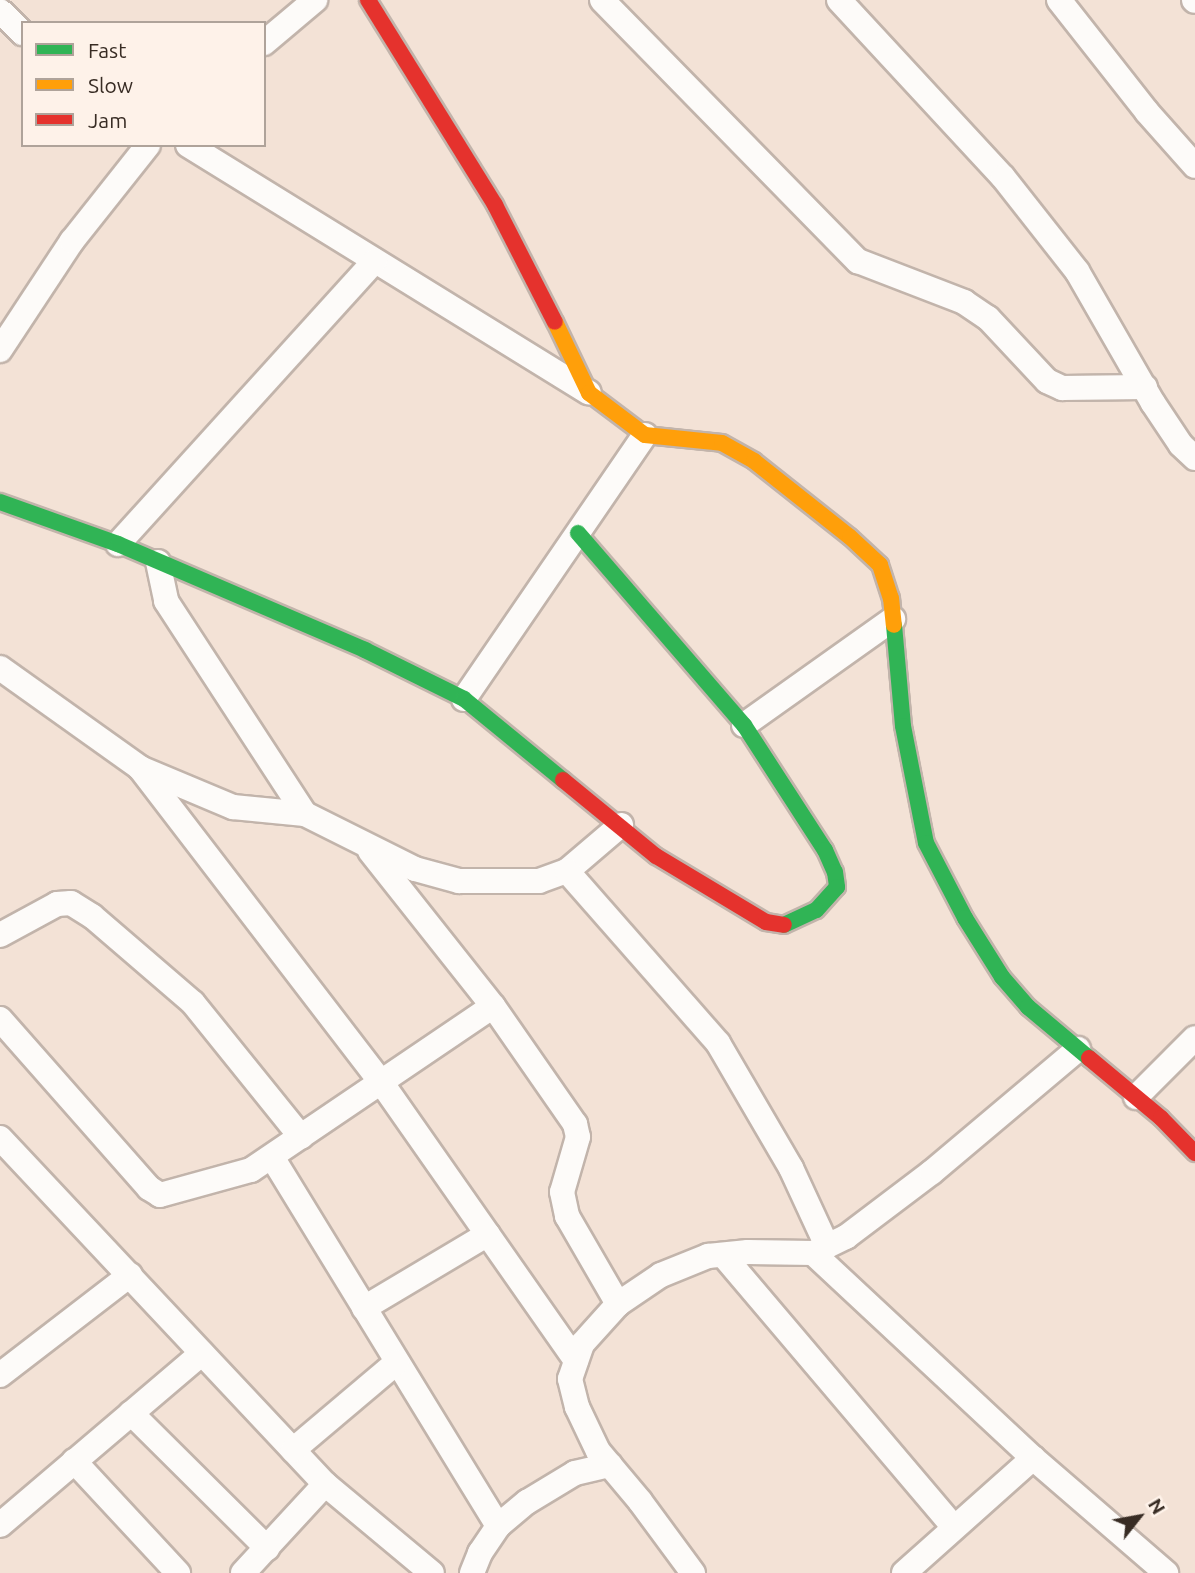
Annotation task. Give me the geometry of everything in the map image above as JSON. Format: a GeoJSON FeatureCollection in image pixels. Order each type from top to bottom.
{"type":"FeatureCollection","features":[{"type":"Feature","properties":{"kind":"street"},"geometry":{"type":"LineString","coordinates":[[266,41],[315,0]]}},
{"type":"Feature","properties":{"kind":"street"},"geometry":{"type":"LineString","coordinates":[[368,0],[502,217],[589,393]]}},
{"type":"Feature","properties":{"kind":"street"},"geometry":{"type":"LineString","coordinates":[[601,0],[858,261],[964,302],[988,318],[1047,381],[1062,388],[1144,387]]}},
{"type":"Feature","properties":{"kind":"street"},"geometry":{"type":"LineString","coordinates":[[839,0],[1003,177],[1077,271],[1144,387],[1181,445],[1195,458]]}},
{"type":"Feature","properties":{"kind":"street"},"geometry":{"type":"LineString","coordinates":[[1059,0],[1147,112],[1195,166]]}},
{"type":"Feature","properties":{"kind":"street"},"geometry":{"type":"LineString","coordinates":[[0,12],[21,31]]}},
{"type":"Feature","properties":{"kind":"street"},"geometry":{"type":"LineString","coordinates":[[0,350],[72,241],[145,147]]}},
{"type":"Feature","properties":{"kind":"street"},"geometry":{"type":"LineString","coordinates":[[191,147],[589,393],[645,435],[722,443],[754,461],[872,556],[886,576],[893,619],[903,726],[926,843],[965,918],[1002,977],[1028,1007],[1136,1097],[1195,1153]]}},
{"type":"Feature","properties":{"kind":"street"},"geometry":{"type":"LineString","coordinates":[[118,544],[376,261]]}},
{"type":"Feature","properties":{"kind":"street"},"geometry":{"type":"LineString","coordinates":[[464,699],[645,435]]}},
{"type":"Feature","properties":{"kind":"street"},"geometry":{"type":"LineString","coordinates":[[0,502],[118,544],[365,650],[464,699],[656,856],[766,922],[787,925],[816,910],[837,887],[835,872],[825,850],[744,725],[578,533]]}},
{"type":"Feature","properties":{"kind":"street"},"geometry":{"type":"LineString","coordinates":[[158,562],[166,601],[305,814]]}},
{"type":"Feature","properties":{"kind":"street"},"geometry":{"type":"LineString","coordinates":[[744,725],[893,619]]}},
{"type":"Feature","properties":{"kind":"street"},"geometry":{"type":"LineString","coordinates":[[0,668],[140,768],[233,807],[305,814],[415,869],[459,881],[539,881],[567,871],[621,825]]}},
{"type":"Feature","properties":{"kind":"street"},"geometry":{"type":"LineString","coordinates":[[140,768],[381,1082],[576,1361]]}},
{"type":"Feature","properties":{"kind":"street"},"geometry":{"type":"LineString","coordinates":[[365,846],[493,1006],[575,1124],[578,1137],[562,1192],[567,1216],[618,1304]]}},
{"type":"Feature","properties":{"kind":"street"},"geometry":{"type":"LineString","coordinates":[[567,871],[718,1043],[791,1168],[820,1250],[1033,1458],[1166,1573]]}},
{"type":"Feature","properties":{"kind":"street"},"geometry":{"type":"LineString","coordinates":[[0,935],[57,904],[71,903],[92,916],[194,1003],[301,1137]]}},
{"type":"Feature","properties":{"kind":"street"},"geometry":{"type":"LineString","coordinates":[[0,1019],[149,1188],[160,1195],[251,1170],[493,1006]]}},
{"type":"Feature","properties":{"kind":"street"},"geometry":{"type":"LineString","coordinates":[[1136,1097],[1195,1038]]}},
{"type":"Feature","properties":{"kind":"street"},"geometry":{"type":"LineString","coordinates":[[693,1573],[598,1451],[577,1407],[570,1379],[582,1344],[618,1304],[661,1275],[708,1256],[820,1250],[877,1215],[1078,1049]]}},
{"type":"Feature","properties":{"kind":"street"},"geometry":{"type":"LineString","coordinates":[[0,1138],[326,1484],[432,1573]]}},
{"type":"Feature","properties":{"kind":"street"},"geometry":{"type":"LineString","coordinates":[[272,1157],[498,1526]]}},
{"type":"Feature","properties":{"kind":"street"},"geometry":{"type":"LineString","coordinates":[[364,1308],[488,1234]]}},
{"type":"Feature","properties":{"kind":"street"},"geometry":{"type":"LineString","coordinates":[[723,1255],[954,1527]]}},
{"type":"Feature","properties":{"kind":"street"},"geometry":{"type":"LineString","coordinates":[[0,1374],[130,1275]]}},
{"type":"Feature","properties":{"kind":"street"},"geometry":{"type":"LineString","coordinates":[[0,1525],[202,1353]]}},
{"type":"Feature","properties":{"kind":"street"},"geometry":{"type":"LineString","coordinates":[[293,1450],[397,1362]]}},
{"type":"Feature","properties":{"kind":"street"},"geometry":{"type":"LineString","coordinates":[[131,1413],[267,1548]]}},
{"type":"Feature","properties":{"kind":"street"},"geometry":{"type":"LineString","coordinates":[[904,1573],[1033,1458]]}},
{"type":"Feature","properties":{"kind":"street"},"geometry":{"type":"LineString","coordinates":[[74,1461],[178,1573]]}},
{"type":"Feature","properties":{"kind":"street"},"geometry":{"type":"LineString","coordinates":[[472,1573],[480,1553],[498,1526],[527,1502],[575,1473],[610,1465]]}},
{"type":"Feature","properties":{"kind":"street"},"geometry":{"type":"LineString","coordinates":[[245,1572],[326,1484]]}},
{"type":"Feature","properties":{"kind":"traffic: fast"},"geometry":{"type":"LineString","coordinates":[[0,502],[118,544],[365,650],[464,699],[563,780]]}},
{"type":"Feature","properties":{"kind":"traffic: fast"},"geometry":{"type":"LineString","coordinates":[[578,533],[744,725],[825,850],[835,872],[837,887],[816,910],[784,925]]}},
{"type":"Feature","properties":{"kind":"traffic: fast"},"geometry":{"type":"LineString","coordinates":[[894,625],[903,726],[926,843],[965,918],[1002,977],[1028,1007],[1089,1058]]}},
{"type":"Feature","properties":{"kind":"traffic: slow"},"geometry":{"type":"LineString","coordinates":[[555,322],[589,393],[645,435],[722,443],[754,461],[850,537],[880,565],[891,598],[894,625]]}},
{"type":"Feature","properties":{"kind":"traffic: jam"},"geometry":{"type":"LineString","coordinates":[[368,0],[495,205],[555,322]]}},
{"type":"Feature","properties":{"kind":"traffic: jam"},"geometry":{"type":"LineString","coordinates":[[563,780],[656,856],[766,922],[784,925]]}},
{"type":"Feature","properties":{"kind":"traffic: jam"},"geometry":{"type":"LineString","coordinates":[[1089,1058],[1161,1118],[1195,1153]]}}]}
